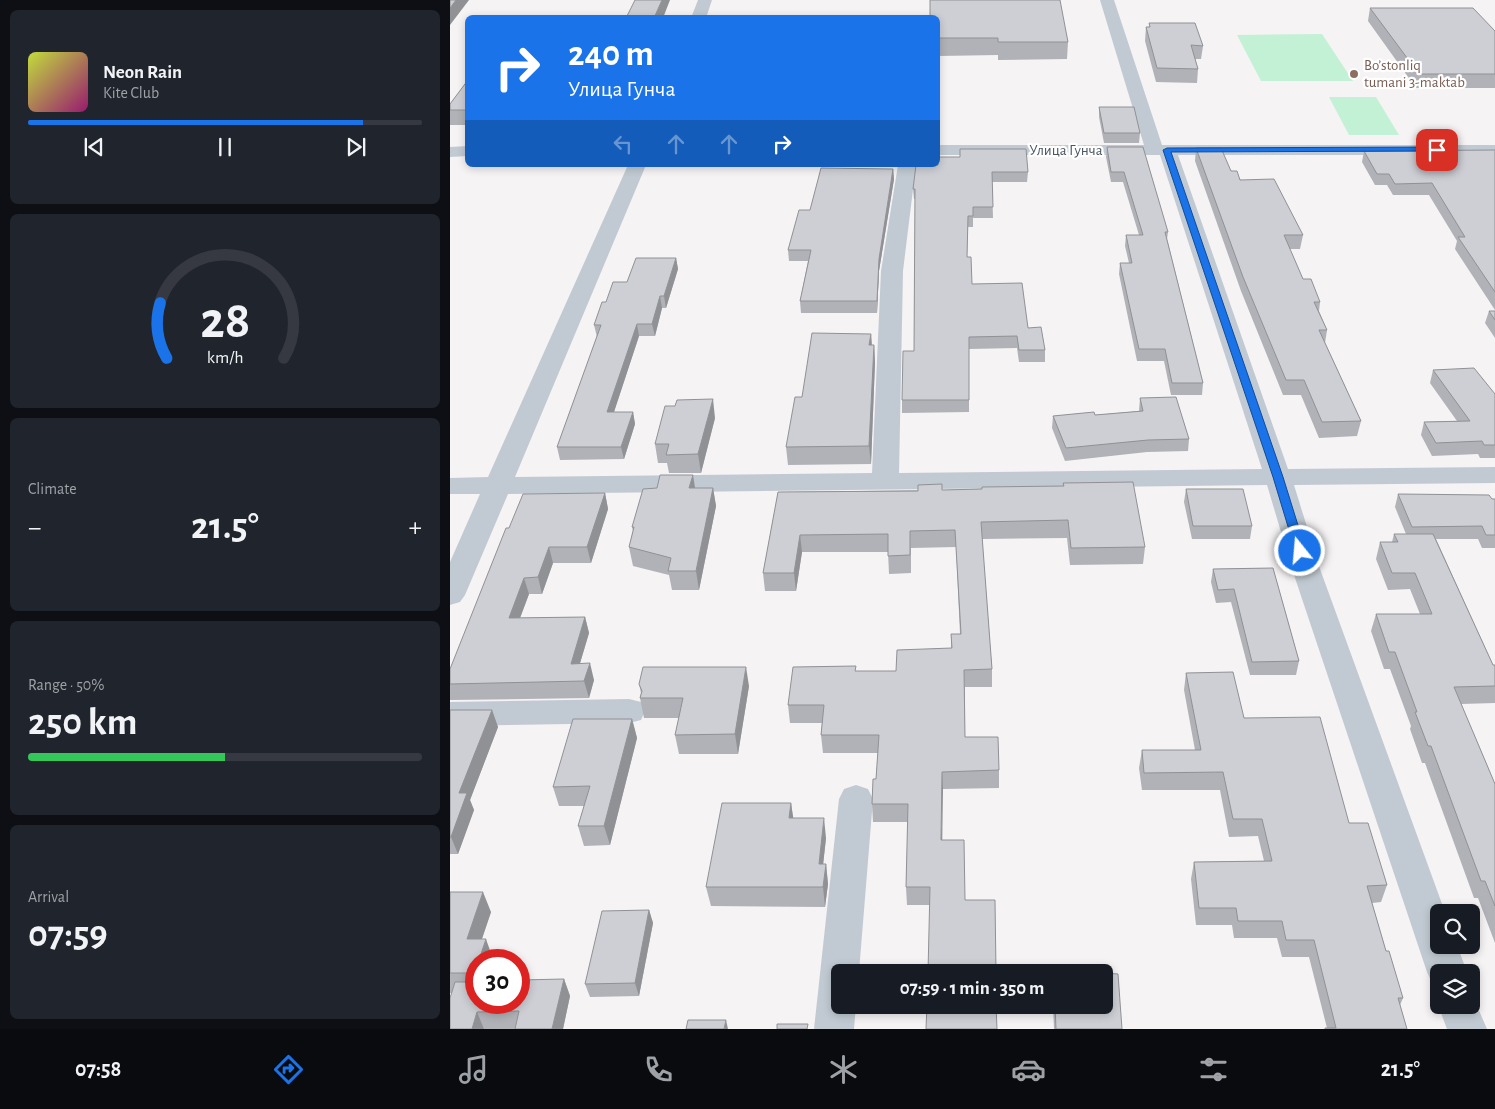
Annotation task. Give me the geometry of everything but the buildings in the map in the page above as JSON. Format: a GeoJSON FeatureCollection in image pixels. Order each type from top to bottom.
{"type":"FeatureCollection","features":[{"type":"Feature","properties":{"kind":"street"},"geometry":{"type":"LineString","coordinates":[[699,15],[705,0]]}},
{"type":"Feature","properties":{"kind":"street"},"geometry":{"type":"LineString","coordinates":[[1108,0],[1278,477],[1306,569],[1444,964]]}},
{"type":"Feature","properties":{"kind":"street","name":"Улица Гунча"},"geometry":{"type":"LineString","coordinates":[[940,150],[1495,150]]}},
{"type":"Feature","properties":{"kind":"street"},"geometry":{"type":"LineString","coordinates":[[450,152],[465,152]]}},
{"type":"Feature","properties":{"kind":"street"},"geometry":{"type":"LineString","coordinates":[[450,594],[636,167]]}},
{"type":"Feature","properties":{"kind":"street"},"geometry":{"type":"LineString","coordinates":[[885,482],[892,271],[907,167]]}},
{"type":"Feature","properties":{"kind":"street"},"geometry":{"type":"LineString","coordinates":[[450,486],[1495,475]]}},
{"type":"Feature","properties":{"kind":"street"},"geometry":{"type":"LineString","coordinates":[[450,714],[629,711]]}},
{"type":"Feature","properties":{"kind":"street"},"geometry":{"type":"LineString","coordinates":[[834,1029],[856,799]]}},
{"type":"Feature","properties":{"kind":"street"},"geometry":{"type":"LineString","coordinates":[[1461,1014],[1467,1029]]}},
{"type":"Feature","properties":{"kind":"green space"},"geometry":{"type":"Polygon","coordinates":[[[1322,34],[1353,81],[1261,81],[1237,35],[1322,34]]]}},
{"type":"Feature","properties":{"kind":"green space"},"geometry":{"type":"Polygon","coordinates":[[[1329,97],[1376,97],[1399,135],[1349,135],[1329,97]]]}},
{"type":"Feature","properties":{"kind":"place","name":"Bo’stonliq tumani 3-maktab"},"geometry":{"type":"Point","coordinates":[1354,74]}},
{"type":"Feature","properties":{"kind":"route"},"geometry":{"type":"LineString","coordinates":[[1300,551],[1278,477],[1167,150],[1437,150]]}}]}
